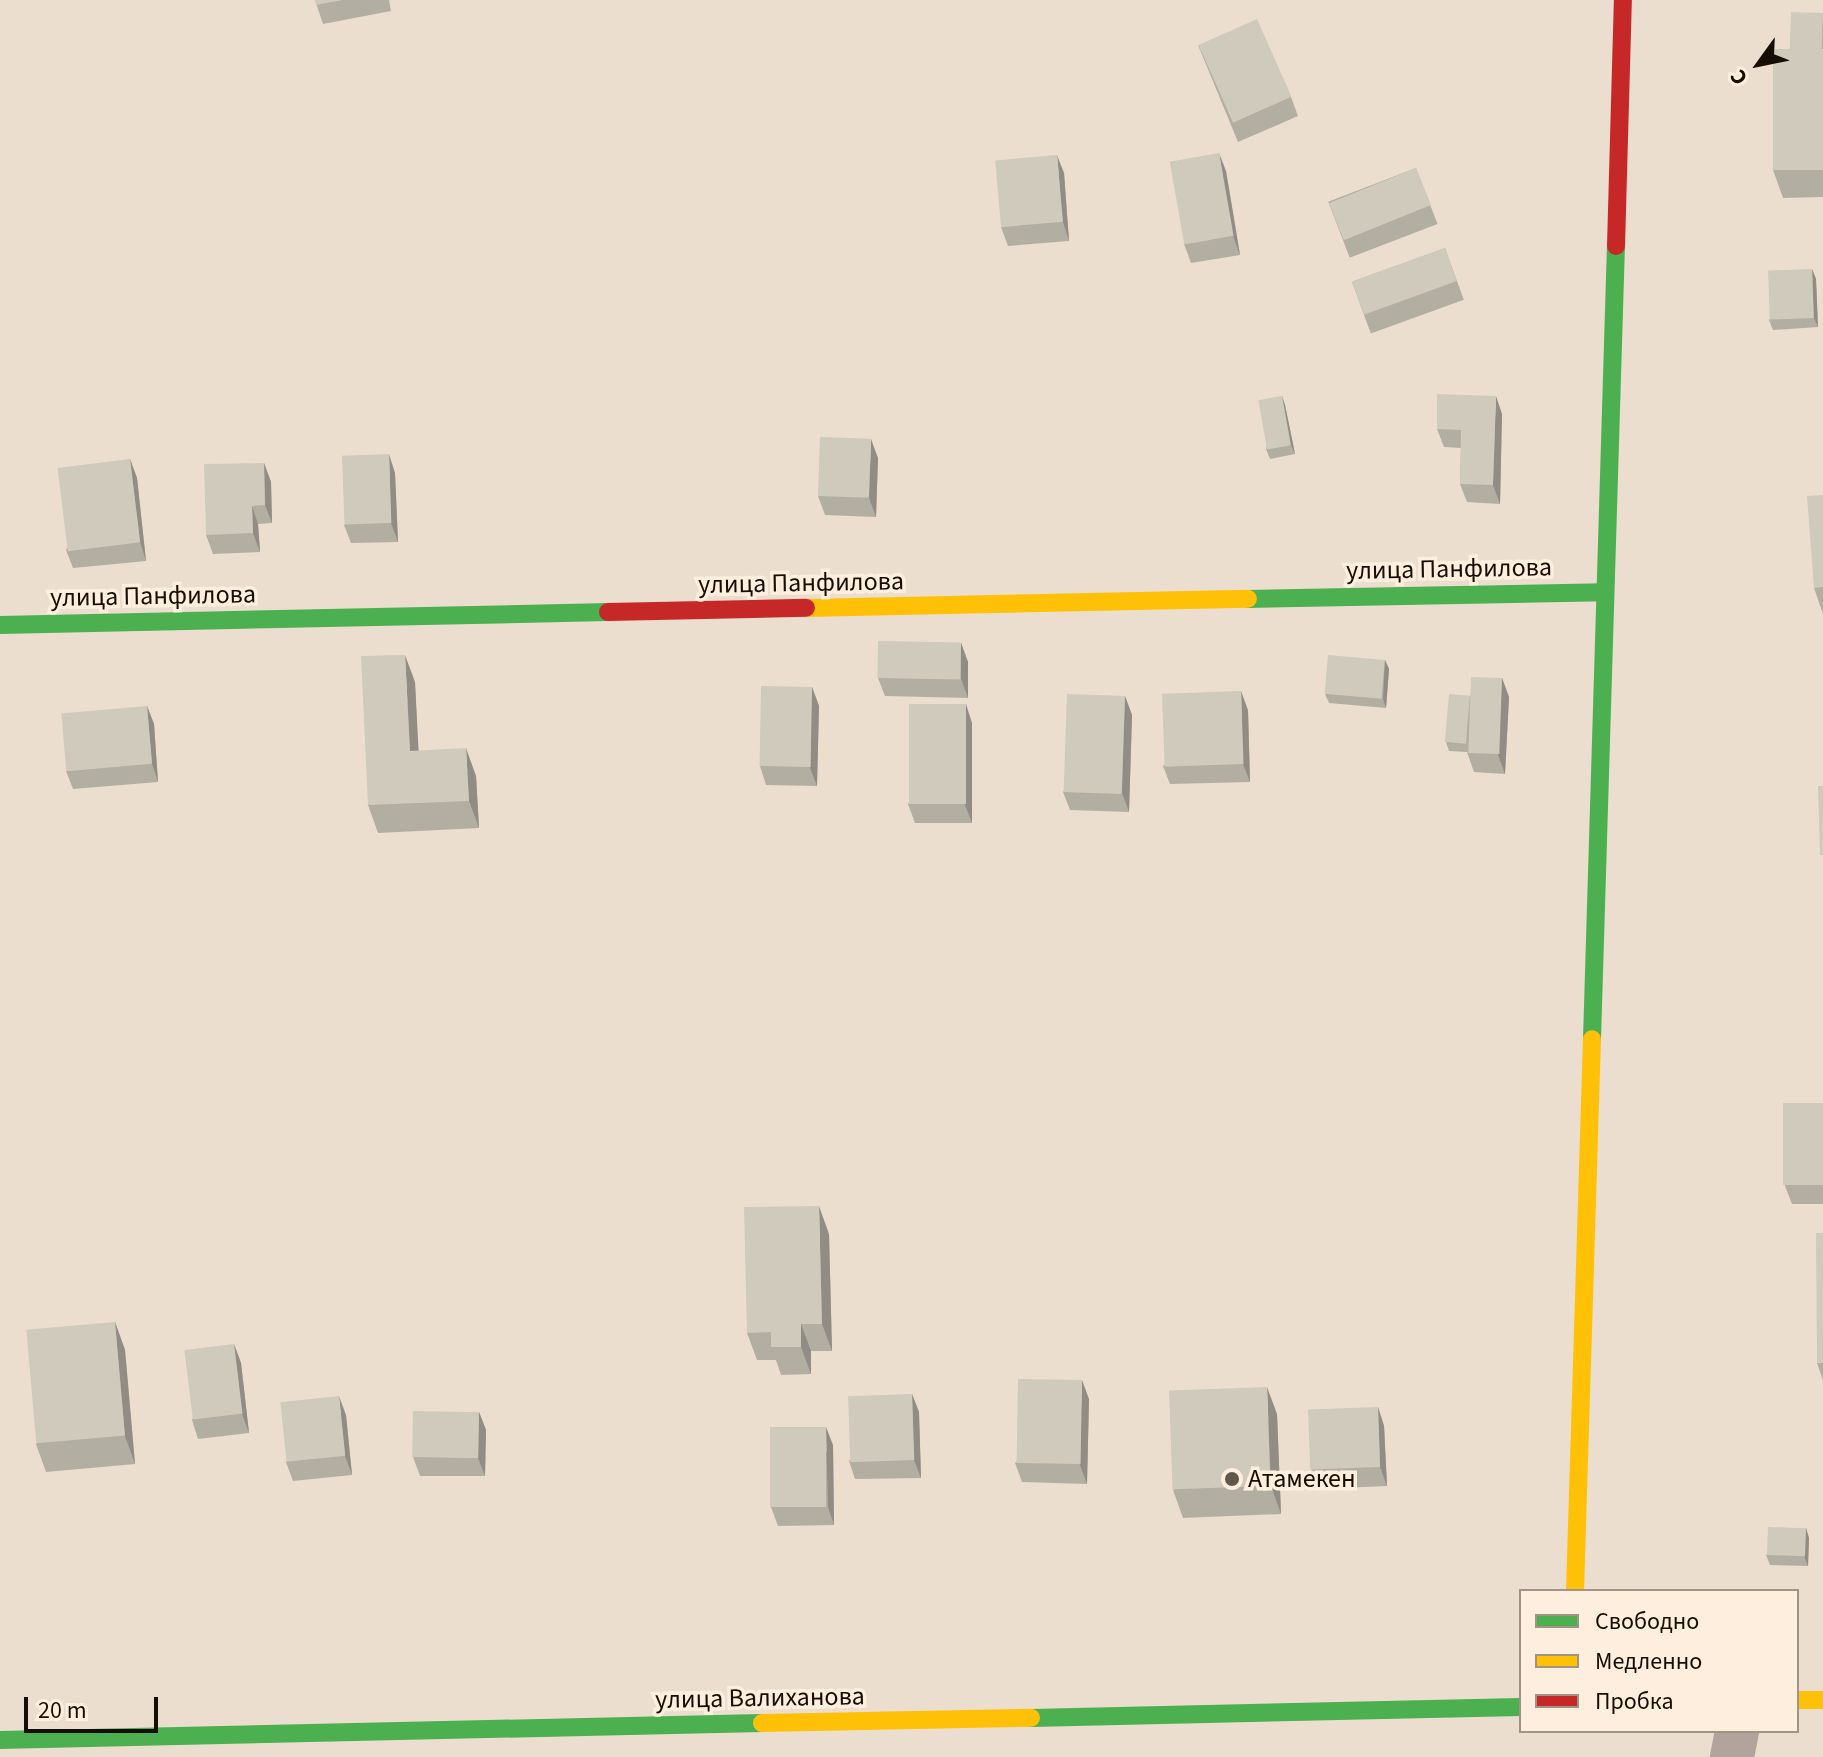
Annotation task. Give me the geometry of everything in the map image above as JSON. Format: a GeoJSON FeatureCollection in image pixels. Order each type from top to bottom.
{"type":"FeatureCollection","features":[{"type":"Feature","properties":{"kind":"street"},"geometry":{"type":"LineString","coordinates":[[1575,1589],[1623,0]]}},
{"type":"Feature","properties":{"kind":"street","name":"улица Панфилова"},"geometry":{"type":"LineString","coordinates":[[0,625],[1604,592]]}},
{"type":"Feature","properties":{"kind":"street"},"geometry":{"type":"LineString","coordinates":[[1799,1700],[1823,1700]]}},
{"type":"Feature","properties":{"kind":"street","name":"улица Валиханова"},"geometry":{"type":"LineString","coordinates":[[0,1740],[1519,1707]]}},
{"type":"Feature","properties":{"kind":"street"},"geometry":{"type":"LineString","coordinates":[[1732,1757],[1737,1733]]}},
{"type":"Feature","properties":{"kind":"building"},"geometry":{"type":"Polygon","coordinates":[[[315,0],[342,0],[316,5],[315,0]]]}},
{"type":"Feature","properties":{"kind":"building"},"geometry":{"type":"Polygon","coordinates":[[[1791,12],[1823,13],[1822,51],[1790,50],[1791,12]]]}},
{"type":"Feature","properties":{"kind":"building"},"geometry":{"type":"Polygon","coordinates":[[[1257,19],[1292,97],[1233,123],[1199,45],[1257,19]]]}},
{"type":"Feature","properties":{"kind":"building"},"geometry":{"type":"Polygon","coordinates":[[[1773,49],[1823,49],[1823,170],[1773,170],[1773,49]]]}},
{"type":"Feature","properties":{"kind":"building"},"geometry":{"type":"Polygon","coordinates":[[[1219,153],[1234,236],[1184,244],[1170,162],[1219,153]]]}},
{"type":"Feature","properties":{"kind":"building"},"geometry":{"type":"Polygon","coordinates":[[[1057,155],[1063,222],[1001,227],[995,160],[1057,155]]]}},
{"type":"Feature","properties":{"kind":"building"},"geometry":{"type":"Polygon","coordinates":[[[1416,168],[1431,205],[1344,240],[1329,203],[1416,168]]]}},
{"type":"Feature","properties":{"kind":"building"},"geometry":{"type":"Polygon","coordinates":[[[1445,248],[1457,281],[1364,315],[1352,282],[1445,248]]]}},
{"type":"Feature","properties":{"kind":"building"},"geometry":{"type":"Polygon","coordinates":[[[1812,269],[1814,318],[1770,320],[1768,271],[1812,269]]]}},
{"type":"Feature","properties":{"kind":"building"},"geometry":{"type":"Polygon","coordinates":[[[1437,394],[1496,396],[1493,485],[1460,484],[1461,430],[1437,429],[1437,394]]]}},
{"type":"Feature","properties":{"kind":"building"},"geometry":{"type":"Polygon","coordinates":[[[1282,396],[1291,445],[1267,449],[1258,400],[1282,396]]]}},
{"type":"Feature","properties":{"kind":"building"},"geometry":{"type":"Polygon","coordinates":[[[820,437],[871,439],[869,498],[818,496],[820,437]]]}},
{"type":"Feature","properties":{"kind":"building"},"geometry":{"type":"Polygon","coordinates":[[[389,454],[391,523],[344,525],[342,456],[389,454]]]}},
{"type":"Feature","properties":{"kind":"building"},"geometry":{"type":"Polygon","coordinates":[[[130,459],[140,542],[68,551],[58,468],[130,459]]]}},
{"type":"Feature","properties":{"kind":"building"},"geometry":{"type":"Polygon","coordinates":[[[264,463],[265,505],[252,506],[253,533],[206,535],[204,464],[264,463]]]}},
{"type":"Feature","properties":{"kind":"building"},"geometry":{"type":"Polygon","coordinates":[[[1823,495],[1823,587],[1814,588],[1807,496],[1823,495]]]}},
{"type":"Feature","properties":{"kind":"building"},"geometry":{"type":"Polygon","coordinates":[[[878,641],[961,642],[960,679],[877,678],[878,641]]]}},
{"type":"Feature","properties":{"kind":"building"},"geometry":{"type":"Polygon","coordinates":[[[405,655],[410,751],[466,748],[469,801],[368,805],[361,656],[405,655]]]}},
{"type":"Feature","properties":{"kind":"building"},"geometry":{"type":"Polygon","coordinates":[[[1328,655],[1385,660],[1381,699],[1325,694],[1328,655]]]}},
{"type":"Feature","properties":{"kind":"building"},"geometry":{"type":"Polygon","coordinates":[[[1471,677],[1502,678],[1499,754],[1468,753],[1471,677]]]}},
{"type":"Feature","properties":{"kind":"building"},"geometry":{"type":"Polygon","coordinates":[[[761,686],[812,687],[811,767],[760,766],[761,686]]]}},
{"type":"Feature","properties":{"kind":"building"},"geometry":{"type":"Polygon","coordinates":[[[1241,691],[1244,764],[1165,767],[1162,694],[1241,691]]]}},
{"type":"Feature","properties":{"kind":"building"},"geometry":{"type":"Polygon","coordinates":[[[1067,694],[1125,696],[1122,794],[1064,792],[1067,694]]]}},
{"type":"Feature","properties":{"kind":"building"},"geometry":{"type":"Polygon","coordinates":[[[1449,694],[1470,696],[1466,744],[1445,742],[1449,694]]]}},
{"type":"Feature","properties":{"kind":"building"},"geometry":{"type":"Polygon","coordinates":[[[909,704],[966,704],[966,804],[909,804],[909,704]]]}},
{"type":"Feature","properties":{"kind":"building"},"geometry":{"type":"Polygon","coordinates":[[[147,706],[152,764],[66,771],[61,713],[147,706]]]}},
{"type":"Feature","properties":{"kind":"building"},"geometry":{"type":"Polygon","coordinates":[[[1818,786],[1823,786],[1823,855],[1820,855],[1818,786]]]}},
{"type":"Feature","properties":{"kind":"building"},"geometry":{"type":"Polygon","coordinates":[[[1783,1103],[1823,1103],[1823,1185],[1783,1185],[1783,1103]]]}},
{"type":"Feature","properties":{"kind":"building"},"geometry":{"type":"Polygon","coordinates":[[[819,1206],[822,1324],[801,1324],[801,1347],[771,1347],[771,1332],[747,1333],[744,1207],[819,1206]]]}},
{"type":"Feature","properties":{"kind":"building"},"geometry":{"type":"Polygon","coordinates":[[[1816,1233],[1823,1233],[1823,1363],[1817,1363],[1816,1233]]]}},
{"type":"Feature","properties":{"kind":"building"},"geometry":{"type":"Polygon","coordinates":[[[115,1322],[125,1436],[36,1443],[26,1330],[115,1322]]]}},
{"type":"Feature","properties":{"kind":"building"},"geometry":{"type":"Polygon","coordinates":[[[234,1344],[243,1413],[193,1420],[184,1350],[234,1344]]]}},
{"type":"Feature","properties":{"kind":"building"},"geometry":{"type":"Polygon","coordinates":[[[1018,1379],[1082,1380],[1081,1464],[1017,1463],[1018,1379]]]}},
{"type":"Feature","properties":{"kind":"building"},"geometry":{"type":"Polygon","coordinates":[[[1267,1387],[1270,1486],[1173,1489],[1169,1390],[1267,1387]]]}},
{"type":"Feature","properties":{"kind":"building"},"geometry":{"type":"Polygon","coordinates":[[[912,1394],[914,1460],[850,1462],[848,1396],[912,1394]]]}},
{"type":"Feature","properties":{"kind":"building"},"geometry":{"type":"Polygon","coordinates":[[[339,1396],[345,1456],[287,1462],[280,1402],[339,1396]]]}},
{"type":"Feature","properties":{"kind":"building"},"geometry":{"type":"Polygon","coordinates":[[[1378,1407],[1380,1467],[1310,1469],[1308,1409],[1378,1407]]]}},
{"type":"Feature","properties":{"kind":"building"},"geometry":{"type":"Polygon","coordinates":[[[413,1411],[479,1412],[478,1458],[412,1457],[413,1411]]]}},
{"type":"Feature","properties":{"kind":"building"},"geometry":{"type":"Polygon","coordinates":[[[770,1427],[826,1427],[826,1507],[770,1507],[770,1427]]]}},
{"type":"Feature","properties":{"kind":"building"},"geometry":{"type":"Polygon","coordinates":[[[1768,1527],[1806,1528],[1805,1556],[1767,1555],[1768,1527]]]}},
{"type":"Feature","properties":{"kind":"traffic: fast"},"geometry":{"type":"LineString","coordinates":[[1592,1039],[1616,246]]}},
{"type":"Feature","properties":{"kind":"traffic: fast"},"geometry":{"type":"LineString","coordinates":[[1248,599],[1604,592]]}},
{"type":"Feature","properties":{"kind":"traffic: fast"},"geometry":{"type":"LineString","coordinates":[[0,625],[608,612]]}},
{"type":"Feature","properties":{"kind":"traffic: fast"},"geometry":{"type":"LineString","coordinates":[[1031,1718],[1519,1707]]}},
{"type":"Feature","properties":{"kind":"traffic: fast"},"geometry":{"type":"LineString","coordinates":[[0,1740],[762,1723]]}},
{"type":"Feature","properties":{"kind":"traffic: slow"},"geometry":{"type":"LineString","coordinates":[[806,608],[1248,599]]}},
{"type":"Feature","properties":{"kind":"traffic: slow"},"geometry":{"type":"LineString","coordinates":[[1575,1589],[1592,1039]]}},
{"type":"Feature","properties":{"kind":"traffic: slow"},"geometry":{"type":"LineString","coordinates":[[1799,1700],[1823,1700]]}},
{"type":"Feature","properties":{"kind":"traffic: slow"},"geometry":{"type":"LineString","coordinates":[[762,1723],[1031,1718]]}},
{"type":"Feature","properties":{"kind":"traffic: jam"},"geometry":{"type":"LineString","coordinates":[[1616,246],[1623,0]]}},
{"type":"Feature","properties":{"kind":"traffic: jam"},"geometry":{"type":"LineString","coordinates":[[608,612],[806,608]]}},
{"type":"Feature","properties":{"kind":"place","name":"Атамекен"},"geometry":{"type":"Point","coordinates":[1232,1479]}}]}
